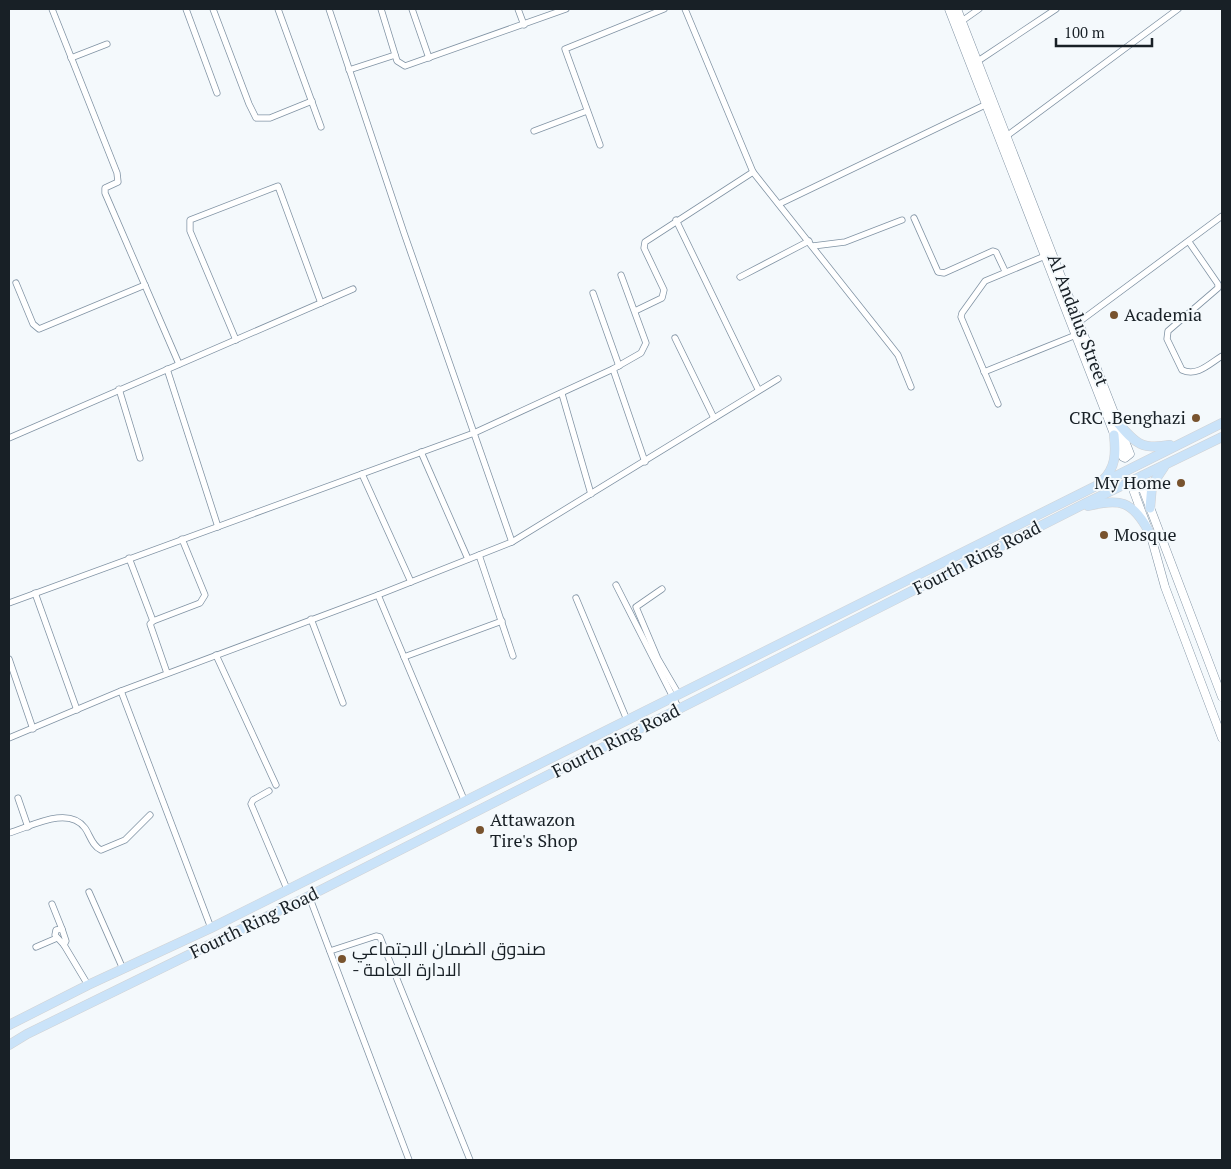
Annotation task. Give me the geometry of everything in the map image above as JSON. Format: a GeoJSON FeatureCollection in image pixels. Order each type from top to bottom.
{"type":"FeatureCollection","features":[{"type":"Feature","properties":{"kind":"main road","name":"Al Andalus Street"},"geometry":{"type":"LineString","coordinates":[[949,9],[1045,256],[1056,274],[1079,322],[1130,454],[1129,457],[1123,457],[1114,435],[1076,336],[1056,274],[1008,135],[957,9]]}},
{"type":"Feature","properties":{"kind":"main road","name":"Fourth Ring Road"},"geometry":{"type":"LineString","coordinates":[[13,1023],[88,985],[212,928],[1222,423]]}},
{"type":"Feature","properties":{"kind":"main road"},"geometry":{"type":"LineString","coordinates":[[1118,424],[1135,442],[1143,446],[1152,448],[1180,444]]}},
{"type":"Feature","properties":{"kind":"main road"},"geometry":{"type":"LineString","coordinates":[[1096,486],[1108,476],[1113,466],[1116,455],[1114,435]]}},
{"type":"Feature","properties":{"kind":"main road","name":"Fourth Ring Road"},"geometry":{"type":"LineString","coordinates":[[9,1045],[508,796],[1071,510],[1222,436]]}},
{"type":"Feature","properties":{"kind":"main road"},"geometry":{"type":"LineString","coordinates":[[1150,508],[1152,485],[1166,465]]}},
{"type":"Feature","properties":{"kind":"main road"},"geometry":{"type":"LineString","coordinates":[[1222,697],[1143,488],[1138,487],[1134,492],[1148,530],[1161,578],[1222,738]]}},
{"type":"Feature","properties":{"kind":"main road"},"geometry":{"type":"LineString","coordinates":[[1071,510],[1107,502],[1122,503],[1135,510],[1148,530]]}},
{"type":"Feature","properties":{"kind":"main road"},"geometry":{"type":"LineString","coordinates":[[1185,642],[1199,637]]}},
{"type":"Feature","properties":{"kind":"main road"},"geometry":{"type":"LineString","coordinates":[[504,782],[509,787],[508,796]]}},
{"type":"Feature","properties":{"kind":"main road"},"geometry":{"type":"LineString","coordinates":[[13,1023],[24,1036]]}},
{"type":"Feature","properties":{"kind":"street"},"geometry":{"type":"LineString","coordinates":[[52,9],[118,178],[118,182],[105,188],[105,193],[179,364]]}},
{"type":"Feature","properties":{"kind":"street"},"geometry":{"type":"LineString","coordinates":[[186,9],[217,93]]}},
{"type":"Feature","properties":{"kind":"street"},"geometry":{"type":"LineString","coordinates":[[213,9],[256,118],[270,118],[312,101]]}},
{"type":"Feature","properties":{"kind":"street"},"geometry":{"type":"LineString","coordinates":[[278,9],[321,127]]}},
{"type":"Feature","properties":{"kind":"street"},"geometry":{"type":"LineString","coordinates":[[329,9],[512,542]]}},
{"type":"Feature","properties":{"kind":"street"},"geometry":{"type":"LineString","coordinates":[[381,9],[395,55],[399,64],[404,66],[566,9]]}},
{"type":"Feature","properties":{"kind":"street"},"geometry":{"type":"LineString","coordinates":[[413,9],[429,58]]}},
{"type":"Feature","properties":{"kind":"street"},"geometry":{"type":"LineString","coordinates":[[518,9],[524,25]]}},
{"type":"Feature","properties":{"kind":"street"},"geometry":{"type":"LineString","coordinates":[[600,146],[565,49],[664,9]]}},
{"type":"Feature","properties":{"kind":"street"},"geometry":{"type":"LineString","coordinates":[[685,9],[753,172],[898,355],[911,387]]}},
{"type":"Feature","properties":{"kind":"street"},"geometry":{"type":"LineString","coordinates":[[962,21],[979,9]]}},
{"type":"Feature","properties":{"kind":"street"},"geometry":{"type":"LineString","coordinates":[[978,61],[1056,9]]}},
{"type":"Feature","properties":{"kind":"street"},"geometry":{"type":"LineString","coordinates":[[1008,135],[1171,11],[1178,9]]}},
{"type":"Feature","properties":{"kind":"street"},"geometry":{"type":"LineString","coordinates":[[71,58],[107,44]]}},
{"type":"Feature","properties":{"kind":"street"},"geometry":{"type":"LineString","coordinates":[[349,70],[395,55]]}},
{"type":"Feature","properties":{"kind":"street"},"geometry":{"type":"LineString","coordinates":[[778,204],[987,104]]}},
{"type":"Feature","properties":{"kind":"street"},"geometry":{"type":"LineString","coordinates":[[534,131],[587,111]]}},
{"type":"Feature","properties":{"kind":"street"},"geometry":{"type":"LineString","coordinates":[[635,311],[662,298],[664,294],[644,248],[645,242],[676,220],[753,172]]}},
{"type":"Feature","properties":{"kind":"street"},"geometry":{"type":"LineString","coordinates":[[236,340],[190,232],[190,220],[278,186],[320,302]]}},
{"type":"Feature","properties":{"kind":"street"},"geometry":{"type":"LineString","coordinates":[[1079,322],[1222,216]]}},
{"type":"Feature","properties":{"kind":"street"},"geometry":{"type":"LineString","coordinates":[[914,218],[938,272],[944,274],[993,251],[999,256],[1005,271]]}},
{"type":"Feature","properties":{"kind":"street"},"geometry":{"type":"LineString","coordinates":[[676,220],[758,389]]}},
{"type":"Feature","properties":{"kind":"street"},"geometry":{"type":"LineString","coordinates":[[740,277],[811,244],[845,242],[902,220]]}},
{"type":"Feature","properties":{"kind":"street"},"geometry":{"type":"LineString","coordinates":[[1189,242],[1218,284],[1220,290],[1166,335],[1182,370],[1188,373],[1194,373],[1222,356]]}},
{"type":"Feature","properties":{"kind":"street"},"geometry":{"type":"LineString","coordinates":[[998,404],[961,318],[985,281],[1005,271],[1045,256]]}},
{"type":"Feature","properties":{"kind":"street"},"geometry":{"type":"LineString","coordinates":[[9,603],[474,433],[562,394],[619,366],[641,353],[646,343],[622,275]]}},
{"type":"Feature","properties":{"kind":"street"},"geometry":{"type":"LineString","coordinates":[[16,282],[33,324],[39,329],[145,285]]}},
{"type":"Feature","properties":{"kind":"street"},"geometry":{"type":"LineString","coordinates":[[9,438],[353,289]]}},
{"type":"Feature","properties":{"kind":"street"},"geometry":{"type":"LineString","coordinates":[[593,293],[619,366]]}},
{"type":"Feature","properties":{"kind":"street"},"geometry":{"type":"LineString","coordinates":[[984,372],[1076,336]]}},
{"type":"Feature","properties":{"kind":"street"},"geometry":{"type":"LineString","coordinates":[[675,338],[714,418]]}},
{"type":"Feature","properties":{"kind":"street"},"geometry":{"type":"LineString","coordinates":[[166,369],[218,527]]}},
{"type":"Feature","properties":{"kind":"street"},"geometry":{"type":"LineString","coordinates":[[613,369],[645,462]]}},
{"type":"Feature","properties":{"kind":"street"},"geometry":{"type":"LineString","coordinates":[[9,738],[167,673],[378,595],[512,542],[645,462],[758,389],[778,379]]}},
{"type":"Feature","properties":{"kind":"street"},"geometry":{"type":"LineString","coordinates":[[119,389],[140,458]]}},
{"type":"Feature","properties":{"kind":"street"},"geometry":{"type":"LineString","coordinates":[[562,394],[591,494]]}},
{"type":"Feature","properties":{"kind":"street"},"geometry":{"type":"LineString","coordinates":[[421,452],[468,559]]}},
{"type":"Feature","properties":{"kind":"street"},"geometry":{"type":"LineString","coordinates":[[362,474],[411,582]]}},
{"type":"Feature","properties":{"kind":"street"},"geometry":{"type":"LineString","coordinates":[[153,620],[200,603],[205,595],[182,539]]}},
{"type":"Feature","properties":{"kind":"street"},"geometry":{"type":"LineString","coordinates":[[479,555],[513,656]]}},
{"type":"Feature","properties":{"kind":"street"},"geometry":{"type":"LineString","coordinates":[[129,558],[153,620],[151,627],[167,673]]}},
{"type":"Feature","properties":{"kind":"street"},"geometry":{"type":"LineString","coordinates":[[616,585],[676,696]]}},
{"type":"Feature","properties":{"kind":"street"},"geometry":{"type":"LineString","coordinates":[[662,589],[636,607],[676,696],[679,709]]}},
{"type":"Feature","properties":{"kind":"street"},"geometry":{"type":"LineString","coordinates":[[35,593],[77,710]]}},
{"type":"Feature","properties":{"kind":"street"},"geometry":{"type":"LineString","coordinates":[[378,595],[465,802]]}},
{"type":"Feature","properties":{"kind":"street"},"geometry":{"type":"LineString","coordinates":[[576,598],[627,720]]}},
{"type":"Feature","properties":{"kind":"street"},"geometry":{"type":"LineString","coordinates":[[310,619],[343,703]]}},
{"type":"Feature","properties":{"kind":"street"},"geometry":{"type":"LineString","coordinates":[[404,657],[502,621]]}},
{"type":"Feature","properties":{"kind":"street"},"geometry":{"type":"LineString","coordinates":[[216,655],[276,784]]}},
{"type":"Feature","properties":{"kind":"street"},"geometry":{"type":"LineString","coordinates":[[9,659],[33,729]]}},
{"type":"Feature","properties":{"kind":"street"},"geometry":{"type":"LineString","coordinates":[[121,691],[212,928]]}},
{"type":"Feature","properties":{"kind":"street"},"geometry":{"type":"LineString","coordinates":[[269,791],[253,800],[251,804],[287,889]]}},
{"type":"Feature","properties":{"kind":"street"},"geometry":{"type":"LineString","coordinates":[[18,798],[28,827]]}},
{"type":"Feature","properties":{"kind":"street"},"geometry":{"type":"LineString","coordinates":[[9,833],[54,818],[73,820],[84,827],[96,847],[101,850],[125,840],[150,815]]}},
{"type":"Feature","properties":{"kind":"street"},"geometry":{"type":"LineString","coordinates":[[89,892],[122,969]]}},
{"type":"Feature","properties":{"kind":"street"},"geometry":{"type":"LineString","coordinates":[[309,896],[409,1160]]}},
{"type":"Feature","properties":{"kind":"street"},"geometry":{"type":"LineString","coordinates":[[52,904],[66,942],[64,944]]}},
{"type":"Feature","properties":{"kind":"street"},"geometry":{"type":"LineString","coordinates":[[62,930],[55,932],[57,938],[64,944],[88,985]]}},
{"type":"Feature","properties":{"kind":"street"},"geometry":{"type":"LineString","coordinates":[[330,951],[376,936],[380,937],[470,1160]]}},
{"type":"Feature","properties":{"kind":"street"},"geometry":{"type":"LineString","coordinates":[[36,947],[57,938]]}},
{"type":"Feature","properties":{"kind":"place","name":"Academia"},"geometry":{"type":"Point","coordinates":[1114,315]}},
{"type":"Feature","properties":{"kind":"place","name":"CRC .Benghazi"},"geometry":{"type":"Point","coordinates":[1196,418]}},
{"type":"Feature","properties":{"kind":"place","name":"My Home"},"geometry":{"type":"Point","coordinates":[1181,483]}},
{"type":"Feature","properties":{"kind":"place","name":"Mosque"},"geometry":{"type":"Point","coordinates":[1104,535]}},
{"type":"Feature","properties":{"kind":"place","name":"Attawazon Tire's Shop"},"geometry":{"type":"Point","coordinates":[480,830]}},
{"type":"Feature","properties":{"kind":"place","name":"صندوق الضمان الاجتماعي - الادارة العامة"},"geometry":{"type":"Point","coordinates":[342,959]}}]}
